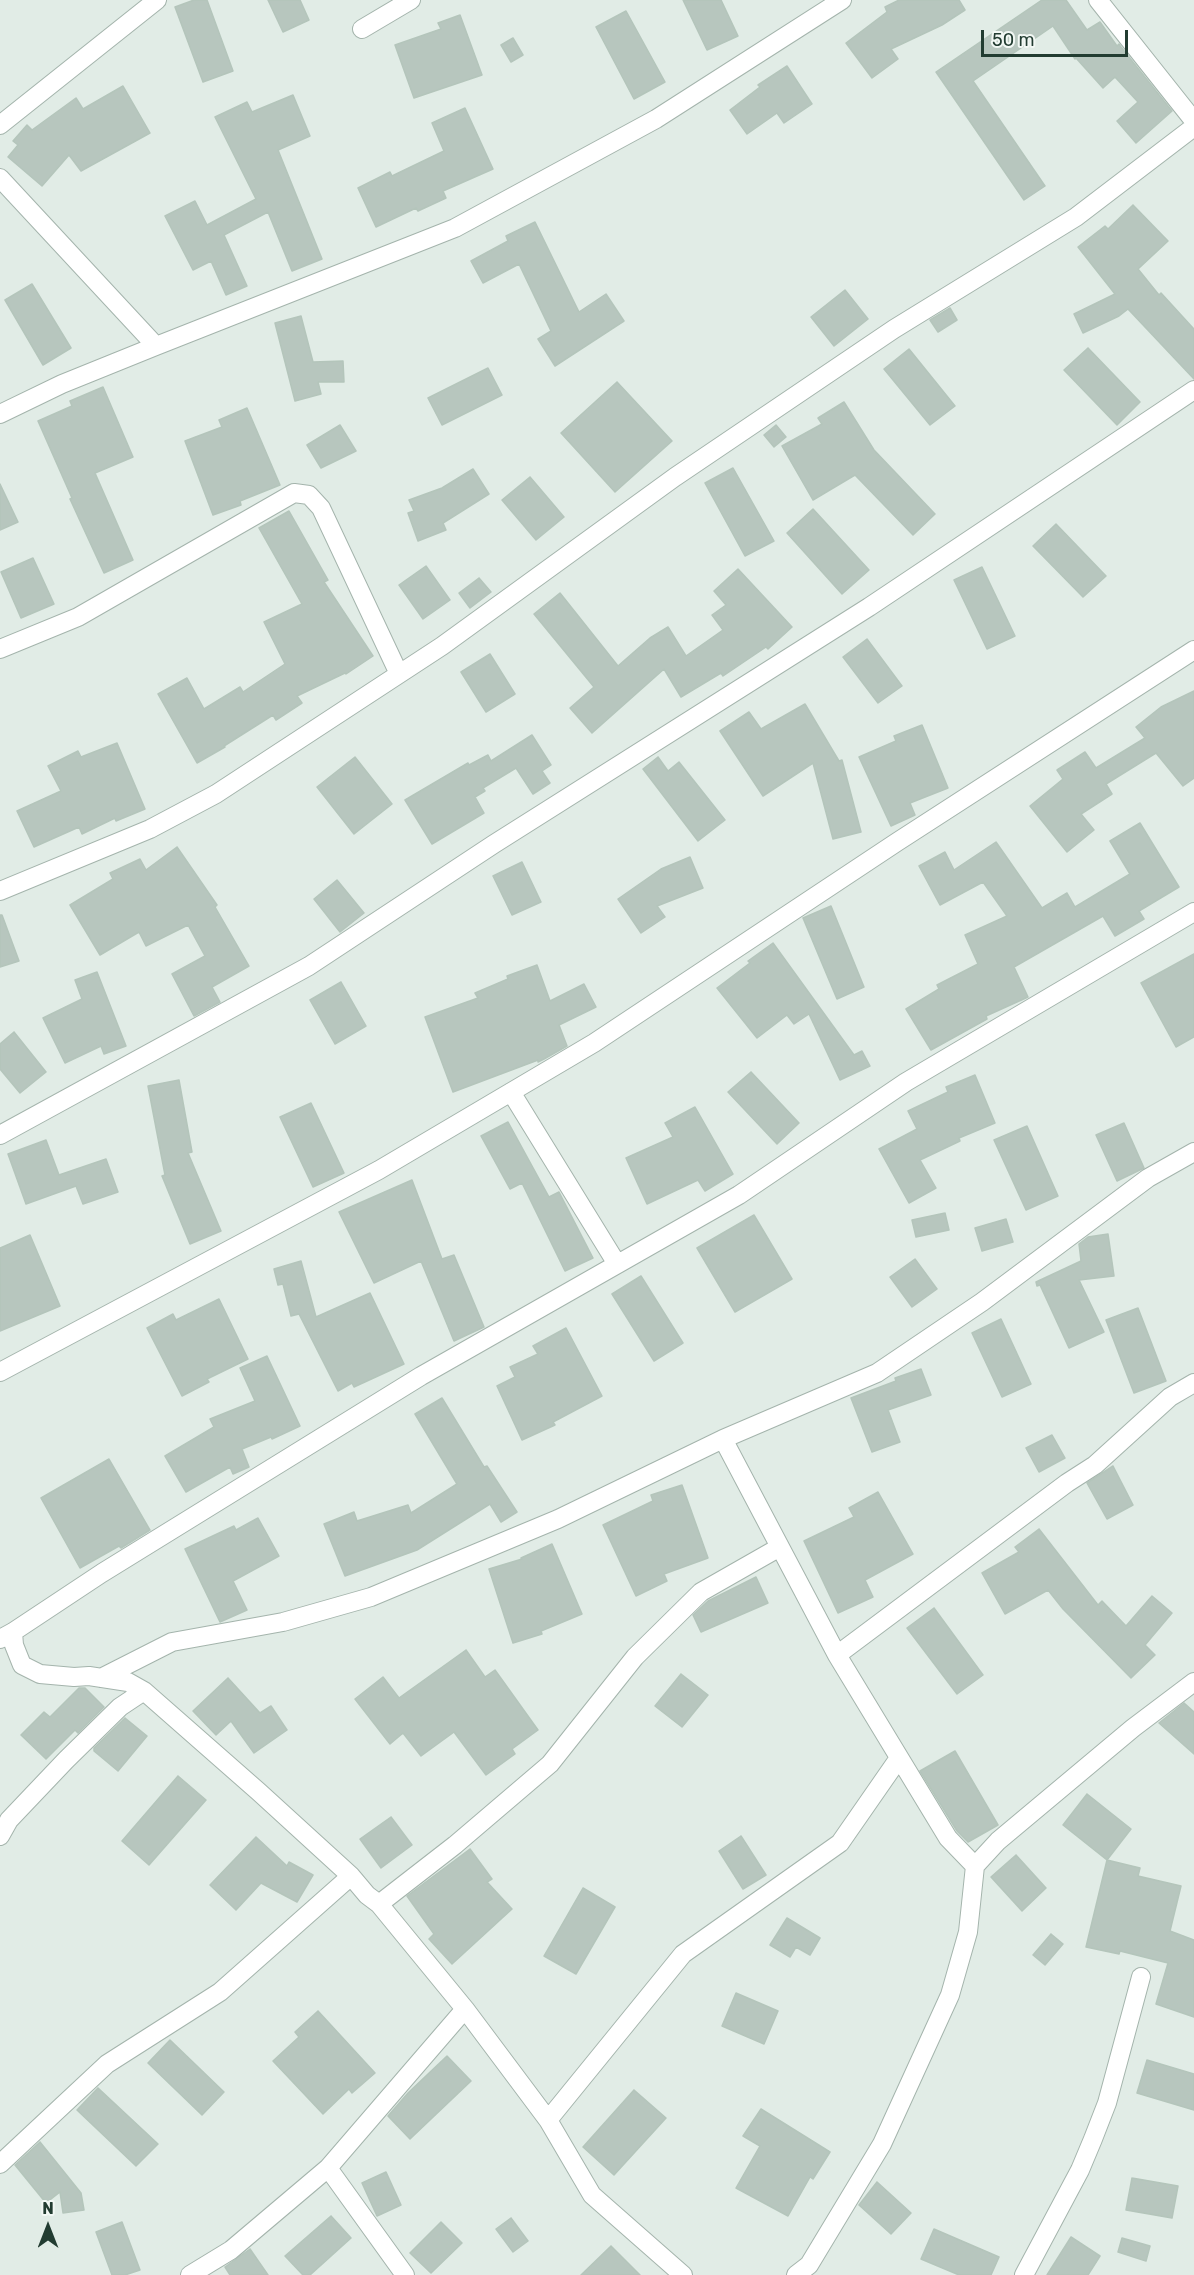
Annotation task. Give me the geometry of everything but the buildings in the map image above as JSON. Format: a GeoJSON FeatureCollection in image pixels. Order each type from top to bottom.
{"type":"FeatureCollection","features":[{"type":"Feature","properties":{"kind":"street"},"geometry":{"type":"LineString","coordinates":[[0,125],[157,0]]}},
{"type":"Feature","properties":{"kind":"street"},"geometry":{"type":"LineString","coordinates":[[362,29],[411,0]]}},
{"type":"Feature","properties":{"kind":"street"},"geometry":{"type":"LineString","coordinates":[[0,414],[62,384],[455,228],[656,119],[842,0]]}},
{"type":"Feature","properties":{"kind":"street"},"geometry":{"type":"LineString","coordinates":[[1098,0],[1194,121]]}},
{"type":"Feature","properties":{"kind":"street"},"geometry":{"type":"LineString","coordinates":[[0,891],[150,829],[216,794],[442,646],[675,477],[864,349],[1076,217],[1194,127]]}},
{"type":"Feature","properties":{"kind":"street"},"geometry":{"type":"LineString","coordinates":[[0,178],[156,346]]}},
{"type":"Feature","properties":{"kind":"street"},"geometry":{"type":"LineString","coordinates":[[0,1135],[309,966],[504,838],[869,607],[1194,390]]}},
{"type":"Feature","properties":{"kind":"street"},"geometry":{"type":"LineString","coordinates":[[0,649],[78,618],[294,493],[309,495],[321,508],[399,674]]}},
{"type":"Feature","properties":{"kind":"street"},"geometry":{"type":"LineString","coordinates":[[0,1372],[379,1170],[594,1043],[1194,650]]}},
{"type":"Feature","properties":{"kind":"street"},"geometry":{"type":"LineString","coordinates":[[683,2275],[592,2195],[548,2120],[465,2009],[379,1904],[367,1895],[351,1876],[260,1792],[144,1691],[128,1682],[40,1674],[21,1665],[14,1645],[7,1636],[102,1573],[421,1376],[739,1195],[906,1082],[1194,912]]}},
{"type":"Feature","properties":{"kind":"street"},"geometry":{"type":"LineString","coordinates":[[511,1092],[617,1264]]}},
{"type":"Feature","properties":{"kind":"street"},"geometry":{"type":"LineString","coordinates":[[101,1678],[172,1642],[283,1622],[371,1597],[558,1519],[723,1439],[877,1373],[981,1302],[1148,1178],[1194,1152]]}},
{"type":"Feature","properties":{"kind":"street"},"geometry":{"type":"LineString","coordinates":[[837,1655],[1095,1465],[1117,1448],[1170,1397],[1194,1383]]}},
{"type":"Feature","properties":{"kind":"street"},"geometry":{"type":"LineString","coordinates":[[723,1439],[837,1655],[948,1838],[975,1866]]}},
{"type":"Feature","properties":{"kind":"street"},"geometry":{"type":"LineString","coordinates":[[379,1904],[455,1845],[550,1764],[635,1657],[701,1593],[780,1547]]}},
{"type":"Feature","properties":{"kind":"street"},"geometry":{"type":"LineString","coordinates":[[796,2275],[809,2265],[882,2144],[950,1995],[968,1932],[975,1866],[998,1841],[1133,1728],[1194,1682]]}},
{"type":"Feature","properties":{"kind":"street"},"geometry":{"type":"LineString","coordinates":[[0,1836],[9,1820],[66,1760],[120,1707],[144,1691]]}},
{"type":"Feature","properties":{"kind":"street"},"geometry":{"type":"LineString","coordinates":[[548,2120],[683,1954],[840,1843],[899,1758]]}},
{"type":"Feature","properties":{"kind":"street"},"geometry":{"type":"LineString","coordinates":[[0,2164],[107,2064],[220,1992],[351,1876]]}},
{"type":"Feature","properties":{"kind":"street"},"geometry":{"type":"LineString","coordinates":[[1024,2275],[1080,2170],[1093,2139],[1107,2103],[1141,1977]]}},
{"type":"Feature","properties":{"kind":"street"},"geometry":{"type":"LineString","coordinates":[[190,2275],[231,2250],[328,2168],[465,2009]]}},
{"type":"Feature","properties":{"kind":"street"},"geometry":{"type":"LineString","coordinates":[[328,2168],[405,2275]]}}]}
